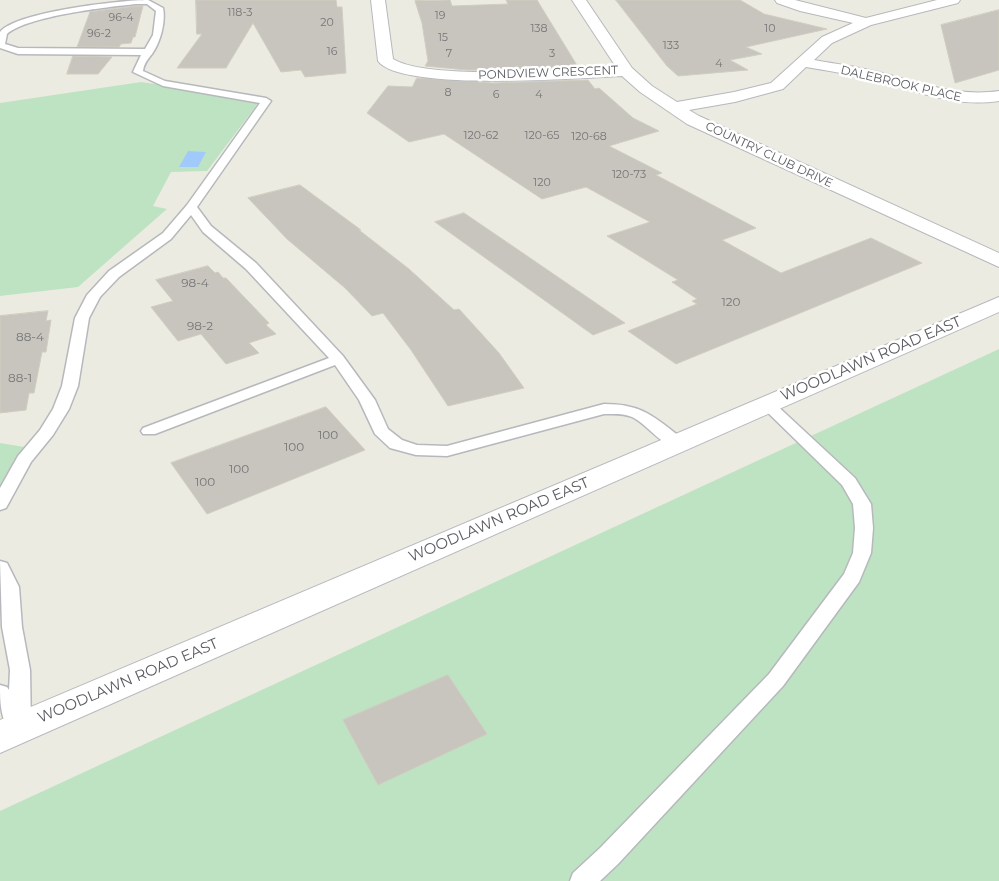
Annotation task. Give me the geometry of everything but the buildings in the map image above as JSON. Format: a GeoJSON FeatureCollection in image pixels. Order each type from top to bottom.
{"type":"FeatureCollection","features":[{"type":"Feature","properties":{"kind":"street","name":"PONDVIEW CRESCENT"},"geometry":{"type":"LineString","coordinates":[[378,0],[386,61],[393,68],[416,72],[505,76],[626,71]]}},
{"type":"Feature","properties":{"kind":"street","name":"COUNTRY CLUB DRIVE"},"geometry":{"type":"LineString","coordinates":[[579,0],[626,71],[646,89],[674,108],[716,131],[999,260]]}},
{"type":"Feature","properties":{"kind":"street"},"geometry":{"type":"LineString","coordinates":[[782,0],[805,8],[866,22]]}},
{"type":"Feature","properties":{"kind":"street"},"geometry":{"type":"LineString","coordinates":[[674,108],[777,86],[827,40],[866,22],[953,0]]}},
{"type":"Feature","properties":{"kind":"street","name":"DALEBROOK PLACE"},"geometry":{"type":"LineString","coordinates":[[804,62],[876,76],[953,97],[974,100],[999,96]]}},
{"type":"Feature","properties":{"kind":"street","name":"WOODLAWN ROAD EAST"},"geometry":{"type":"LineString","coordinates":[[10,732],[999,304]]}},
{"type":"Feature","properties":{"kind":"lane"},"geometry":{"type":"LineString","coordinates":[[0,504],[24,460],[61,409],[70,386],[82,318],[94,295],[114,274],[167,236],[191,207],[266,101],[163,83],[138,72],[138,69],[149,52],[157,36],[160,10],[152,4],[140,1],[114,3],[21,23],[6,30],[0,42],[5,48],[18,51],[149,52]]}},
{"type":"Feature","properties":{"kind":"lane"},"geometry":{"type":"LineString","coordinates":[[191,207],[207,229],[251,266],[338,358],[368,400],[381,431],[396,444],[416,450],[447,451],[604,409],[623,409],[639,414],[678,443]]}},
{"type":"Feature","properties":{"kind":"lane"},"geometry":{"type":"LineString","coordinates":[[149,431],[338,358]]}},
{"type":"Feature","properties":{"kind":"lane"},"geometry":{"type":"LineString","coordinates":[[582,881],[609,856],[776,680],[856,569],[862,552],[864,528],[862,504],[849,482],[767,404]]}},
{"type":"Feature","properties":{"kind":"lane"},"geometry":{"type":"LineString","coordinates":[[0,568],[9,587],[13,635],[20,670],[10,732]]}},
{"type":"Feature","properties":{"kind":"lane"},"geometry":{"type":"LineString","coordinates":[[0,693],[10,732]]}},
{"type":"Feature","properties":{"kind":"green space"},"geometry":{"type":"Polygon","coordinates":[[[141,82],[238,96],[259,102],[207,171],[171,172],[153,206],[167,209],[78,287],[0,296],[0,103],[141,82]]]}},
{"type":"Feature","properties":{"kind":"green space"},"geometry":{"type":"Polygon","coordinates":[[[999,349],[999,881],[0,881],[0,811],[999,349]]]}},
{"type":"Feature","properties":{"kind":"green space"},"geometry":{"type":"Polygon","coordinates":[[[0,443],[31,448],[0,501],[0,443]]]}},
{"type":"Feature","properties":{"kind":"water"},"geometry":{"type":"Polygon","coordinates":[[[188,151],[206,152],[198,167],[179,167],[188,151]]]}}]}
